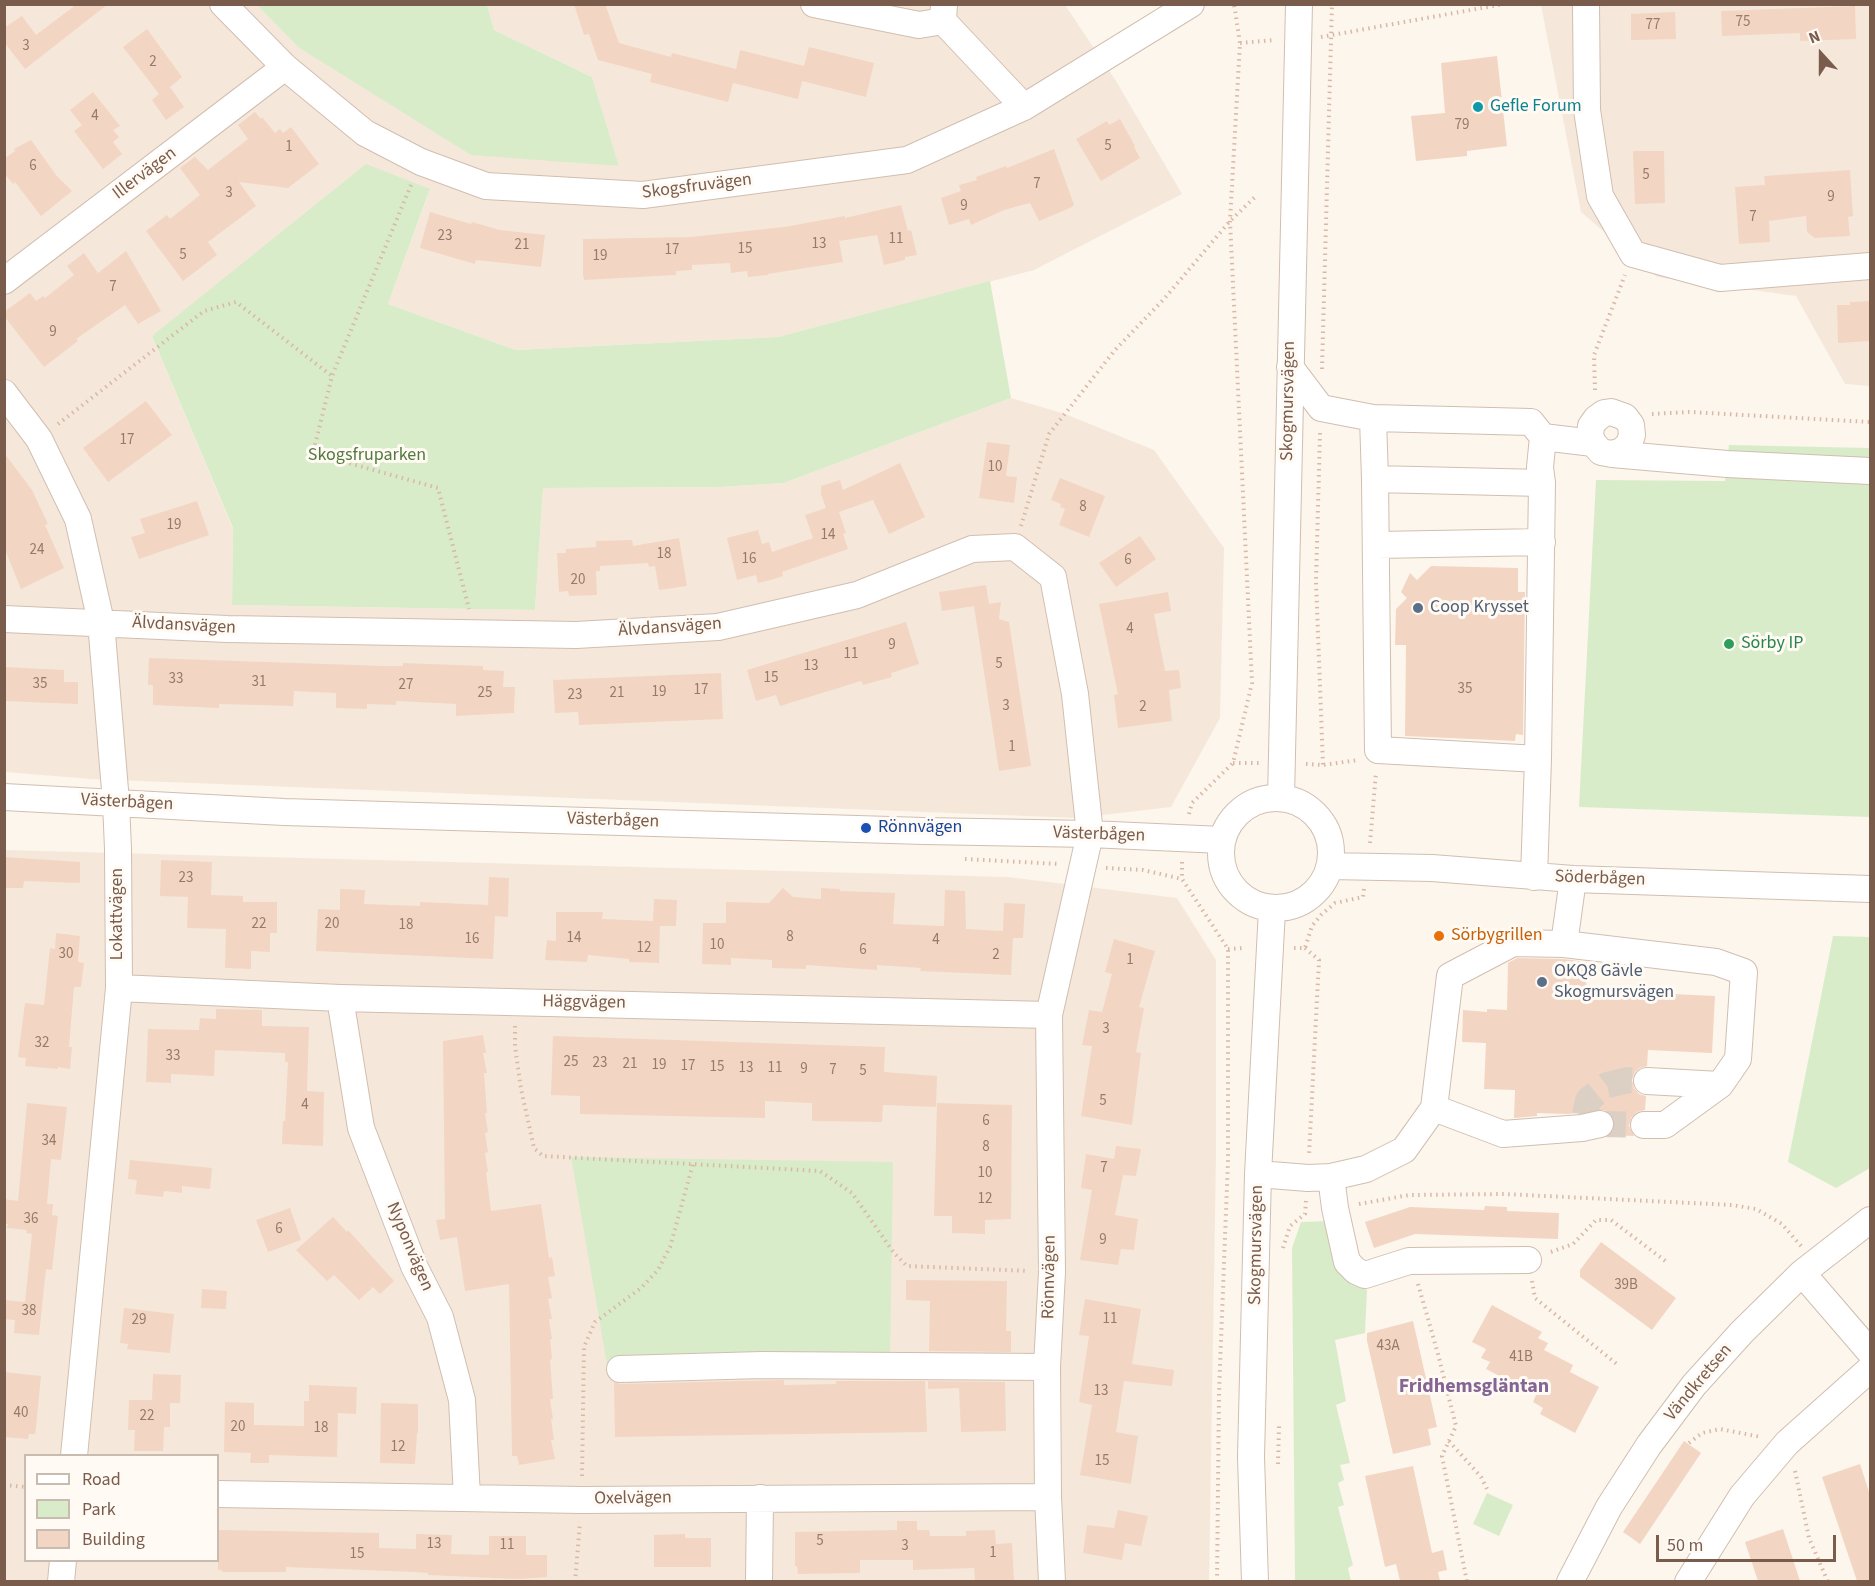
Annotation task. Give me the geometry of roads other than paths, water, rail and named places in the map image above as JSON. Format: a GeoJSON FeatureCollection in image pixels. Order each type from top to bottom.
{"type":"FeatureCollection","features":[{"type":"Feature","properties":{"kind":"street","name":"Skogsfruvägen"},"geometry":{"type":"LineString","coordinates":[[223,4],[285,67],[365,133],[421,162],[486,186],[643,195],[907,160],[1024,107],[1191,4]]}},
{"type":"Feature","properties":{"kind":"street"},"geometry":{"type":"LineString","coordinates":[[814,4],[919,25],[943,13],[1024,107]]}},
{"type":"Feature","properties":{"kind":"street","name":"Skogmursvägen"},"geometry":{"type":"LineString","coordinates":[[1281,798],[1299,4]]}},
{"type":"Feature","properties":{"kind":"street"},"geometry":{"type":"LineString","coordinates":[[1586,4],[1587,110],[1600,196],[1633,254],[1720,278],[1870,266]]}},
{"type":"Feature","properties":{"kind":"street","name":"Illervägen"},"geometry":{"type":"LineString","coordinates":[[4,281],[285,67]]}},
{"type":"Feature","properties":{"kind":"street"},"geometry":{"type":"LineString","coordinates":[[1290,367],[1321,408],[1373,418],[1531,422],[1543,437],[1602,449],[1727,464],[1870,471]]}},
{"type":"Feature","properties":{"kind":"street","name":"Lokattvägen"},"geometry":{"type":"LineString","coordinates":[[4,393],[39,439],[78,519],[101,622],[116,802],[119,988],[74,1454]]}},
{"type":"Feature","properties":{"kind":"street"},"geometry":{"type":"LineString","coordinates":[[1614,415],[1631,425],[1632,435],[1629,444],[1622,451],[1602,449],[1590,435],[1591,426],[1596,418],[1614,415]]}},
{"type":"Feature","properties":{"kind":"street"},"geometry":{"type":"LineString","coordinates":[[1373,418],[1377,545],[1378,750],[1538,759]]}},
{"type":"Feature","properties":{"kind":"street"},"geometry":{"type":"LineString","coordinates":[[1534,876],[1542,542],[1540,467],[1543,437]]}},
{"type":"Feature","properties":{"kind":"street"},"geometry":{"type":"LineString","coordinates":[[1375,479],[1542,483]]}},
{"type":"Feature","properties":{"kind":"street"},"geometry":{"type":"LineString","coordinates":[[1377,545],[1542,542]]}},
{"type":"Feature","properties":{"kind":"street","name":"Älvdansvägen"},"geometry":{"type":"LineString","coordinates":[[4,619],[227,629],[475,634],[576,635],[718,627],[857,596],[972,549],[1015,547],[1053,577],[1075,694],[1090,834]]}},
{"type":"Feature","properties":{"kind":"street","name":"Västerbågen"},"geometry":{"type":"LineString","coordinates":[[4,797],[296,812],[1090,834],[1222,840]]}},
{"type":"Feature","properties":{"kind":"street"},"geometry":{"type":"LineString","coordinates":[[1281,798],[1299,802],[1315,813],[1326,829],[1331,847],[1330,866],[1325,880],[1315,893],[1302,903],[1287,908],[1272,909],[1253,904],[1237,893],[1231,885],[1226,878],[1221,859],[1222,840],[1228,825],[1250,804],[1265,799],[1281,798]]}},
{"type":"Feature","properties":{"kind":"street","name":"Rönnvägen"},"geometry":{"type":"LineString","coordinates":[[1052,1581],[1048,1497],[1047,1367],[1052,1272],[1049,1015],[1090,834]]}},
{"type":"Feature","properties":{"kind":"street","name":"Söderbågen"},"geometry":{"type":"LineString","coordinates":[[1330,866],[1432,868],[1573,879],[1870,889]]}},
{"type":"Feature","properties":{"kind":"street"},"geometry":{"type":"LineString","coordinates":[[1564,944],[1573,879]]}},
{"type":"Feature","properties":{"kind":"street","name":"Skogmursvägen"},"geometry":{"type":"LineString","coordinates":[[1255,1581],[1251,1457],[1258,1174],[1272,909]]}},
{"type":"Feature","properties":{"kind":"street"},"geometry":{"type":"LineString","coordinates":[[1258,1174],[1319,1178],[1366,1169],[1404,1150],[1434,1108],[1450,976],[1513,943],[1564,944],[1716,962],[1744,972],[1738,1059],[1720,1085],[1665,1125],[1644,1125]]}},
{"type":"Feature","properties":{"kind":"street","name":"Häggvägen"},"geometry":{"type":"LineString","coordinates":[[119,988],[340,998],[1049,1015]]}},
{"type":"Feature","properties":{"kind":"street","name":"Nyponvägen"},"geometry":{"type":"LineString","coordinates":[[340,998],[361,1128],[414,1266],[440,1317],[462,1400],[467,1497]]}},
{"type":"Feature","properties":{"kind":"street"},"geometry":{"type":"LineString","coordinates":[[1647,1081],[1720,1085]]}},
{"type":"Feature","properties":{"kind":"street"},"geometry":{"type":"LineString","coordinates":[[1434,1108],[1503,1134],[1589,1122]]}},
{"type":"Feature","properties":{"kind":"street"},"geometry":{"type":"LineString","coordinates":[[1319,1178],[1335,1208],[1347,1262],[1356,1271],[1365,1275],[1409,1261],[1528,1260]]}},
{"type":"Feature","properties":{"kind":"street","name":"Vändkretsen"},"geometry":{"type":"LineString","coordinates":[[1570,1581],[1609,1507],[1649,1445],[1694,1385],[1742,1332],[1802,1273],[1870,1220]]}},
{"type":"Feature","properties":{"kind":"street"},"geometry":{"type":"LineString","coordinates":[[1802,1273],[1870,1352]]}},
{"type":"Feature","properties":{"kind":"street"},"geometry":{"type":"LineString","coordinates":[[620,1369],[762,1365],[1047,1367]]}},
{"type":"Feature","properties":{"kind":"street"},"geometry":{"type":"LineString","coordinates":[[1688,1581],[1742,1496],[1788,1443],[1870,1370]]}},
{"type":"Feature","properties":{"kind":"street","name":"Oxelvägen"},"geometry":{"type":"LineString","coordinates":[[219,1494],[582,1500],[1048,1497]]}},
{"type":"Feature","properties":{"kind":"street"},"geometry":{"type":"LineString","coordinates":[[759,1581],[760,1498]]}},
{"type":"Feature","properties":{"kind":"street"},"geometry":{"type":"LineString","coordinates":[[61,1581],[63,1562]]}},
{"type":"Feature","properties":{"kind":"tunnel"},"geometry":{"type":"LineString","coordinates":[[1585,1115],[1588,1100],[1607,1085],[1629,1080],[1647,1081]]}},
{"type":"Feature","properties":{"kind":"tunnel"},"geometry":{"type":"LineString","coordinates":[[1600,1124],[1644,1125]]}},
{"type":"Feature","properties":{"kind":"place","name":"Gefle Forum"},"geometry":{"type":"Point","coordinates":[1478,107]}},
{"type":"Feature","properties":{"kind":"place","name":"Coop Krysset"},"geometry":{"type":"Point","coordinates":[1418,608]}},
{"type":"Feature","properties":{"kind":"place","name":"Sörby IP"},"geometry":{"type":"Point","coordinates":[1729,644]}},
{"type":"Feature","properties":{"kind":"place","name":"Rönnvägen"},"geometry":{"type":"Point","coordinates":[866,828]}},
{"type":"Feature","properties":{"kind":"place","name":"Sörbygrillen"},"geometry":{"type":"Point","coordinates":[1439,936]}},
{"type":"Feature","properties":{"kind":"place","name":"OKQ8 Gävle Skogmursvägen"},"geometry":{"type":"Point","coordinates":[1542,982]}},
{"type":"Feature","properties":{"kind":"district","name":"Fridhemsgläntan"},"geometry":{"type":"Point","coordinates":[1474,1388]}},
{"type":"Feature","properties":{"kind":"park label","name":"Skogsfruparken"},"geometry":{"type":"Point","coordinates":[367,456]}}]}
